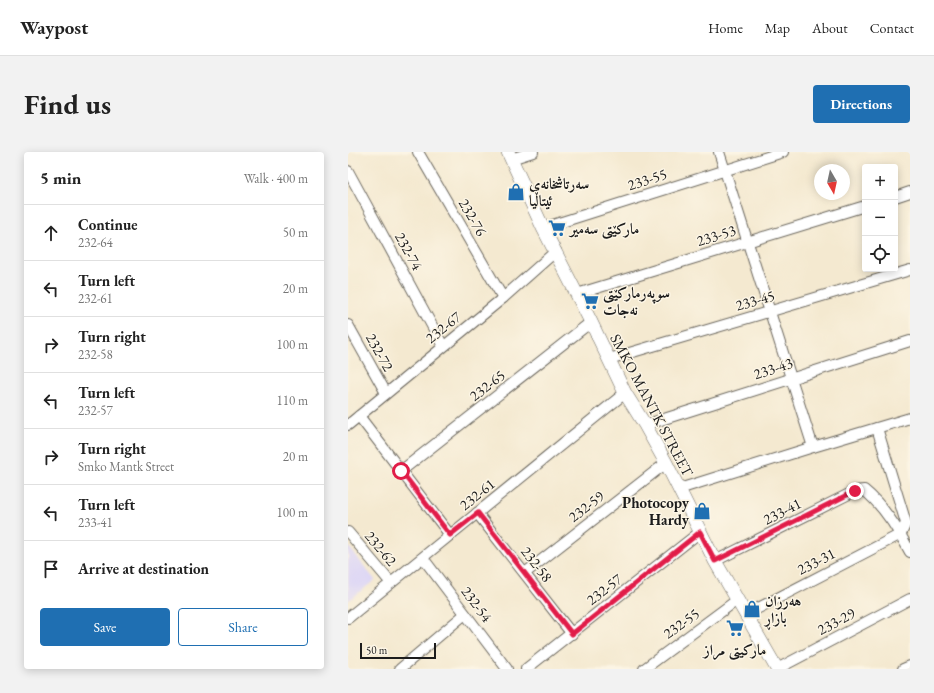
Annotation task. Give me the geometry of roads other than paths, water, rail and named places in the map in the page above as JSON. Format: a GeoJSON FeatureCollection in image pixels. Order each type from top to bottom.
{"type":"FeatureCollection","features":[{"type":"Feature","properties":{"kind":"main road","name":"SMKO MANTK STREET"},"geometry":{"type":"LineString","coordinates":[[509,156],[625,393],[666,463],[715,561],[777,669]]}},
{"type":"Feature","properties":{"kind":"street","name":"232-76"},"geometry":{"type":"LineString","coordinates":[[418,152],[503,298]]}},
{"type":"Feature","properties":{"kind":"street"},"geometry":{"type":"LineString","coordinates":[[509,156],[534,152]]}},
{"type":"Feature","properties":{"kind":"street"},"geometry":{"type":"LineString","coordinates":[[719,152],[813,447]]}},
{"type":"Feature","properties":{"kind":"street","name":"233-55"},"geometry":{"type":"LineString","coordinates":[[543,228],[783,152]]}},
{"type":"Feature","properties":{"kind":"street","name":"232-74"},"geometry":{"type":"LineString","coordinates":[[348,171],[443,346]]}},
{"type":"Feature","properties":{"kind":"street"},"geometry":{"type":"LineString","coordinates":[[898,196],[910,192]]}},
{"type":"Feature","properties":{"kind":"street","name":"233-53"},"geometry":{"type":"LineString","coordinates":[[577,294],[862,207]]}},
{"type":"Feature","properties":{"kind":"street","name":"232-67"},"geometry":{"type":"LineString","coordinates":[[348,425],[503,298],[556,251]]}},
{"type":"Feature","properties":{"kind":"street","name":"233-45"},"geometry":{"type":"LineString","coordinates":[[609,359],[910,270]]}},
{"type":"Feature","properties":{"kind":"street","name":"232-65"},"geometry":{"type":"LineString","coordinates":[[401,471],[591,322]]}},
{"type":"Feature","properties":{"kind":"street","name":"232-72"},"geometry":{"type":"LineString","coordinates":[[348,325],[386,393]]}},
{"type":"Feature","properties":{"kind":"street","name":"233-43"},"geometry":{"type":"LineString","coordinates":[[645,425],[910,341]]}},
{"type":"Feature","properties":{"kind":"street","name":"232-61"},"geometry":{"type":"LineString","coordinates":[[348,618],[625,393]]}},
{"type":"Feature","properties":{"kind":"street"},"geometry":{"type":"LineString","coordinates":[[359,416],[450,535]]}},
{"type":"Feature","properties":{"kind":"street"},"geometry":{"type":"LineString","coordinates":[[679,489],[910,418]]}},
{"type":"Feature","properties":{"kind":"street"},"geometry":{"type":"LineString","coordinates":[[877,428],[906,523],[901,534],[910,552]]}},
{"type":"Feature","properties":{"kind":"street","name":"232-59"},"geometry":{"type":"LineString","coordinates":[[524,573],[666,463]]}},
{"type":"Feature","properties":{"kind":"street","name":"233-41"},"geometry":{"type":"LineString","coordinates":[[715,561],[855,491],[864,490],[882,508],[901,534]]}},
{"type":"Feature","properties":{"kind":"street","name":"232-58"},"geometry":{"type":"LineString","coordinates":[[478,513],[572,634]]}},
{"type":"Feature","properties":{"kind":"street","name":"232-62"},"geometry":{"type":"LineString","coordinates":[[348,532],[391,583]]}},
{"type":"Feature","properties":{"kind":"street","name":"232-57"},"geometry":{"type":"LineString","coordinates":[[526,669],[700,532]]}},
{"type":"Feature","properties":{"kind":"street","name":"233-31"},"geometry":{"type":"LineString","coordinates":[[745,615],[901,534]]}},
{"type":"Feature","properties":{"kind":"street","name":"232-54"},"geometry":{"type":"LineString","coordinates":[[423,558],[507,669]]}},
{"type":"Feature","properties":{"kind":"street","name":"233-29"},"geometry":{"type":"LineString","coordinates":[[777,669],[910,599]]}},
{"type":"Feature","properties":{"kind":"street","name":"232-55"},"geometry":{"type":"LineString","coordinates":[[644,669],[737,600]]}},
{"type":"Feature","properties":{"kind":"street"},"geometry":{"type":"LineString","coordinates":[[404,668],[465,614]]}},
{"type":"Feature","properties":{"kind":"street"},"geometry":{"type":"LineString","coordinates":[[903,669],[910,666]]}},
{"type":"Feature","properties":{"kind":"place","name":"سەرتاشخانەی ئیتاڵیا"},"geometry":{"type":"Point","coordinates":[516,192]}},
{"type":"Feature","properties":{"kind":"place","name":"مارکێتی سەمیر"},"geometry":{"type":"Point","coordinates":[557,228]}},
{"type":"Feature","properties":{"kind":"place","name":"سوپەرمارکێتی نەجات"},"geometry":{"type":"Point","coordinates":[590,301]}},
{"type":"Feature","properties":{"kind":"place","name":"Photocopy Hardy"},"geometry":{"type":"Point","coordinates":[702,511]}},
{"type":"Feature","properties":{"kind":"place","name":"هەرزان بازاڕ"},"geometry":{"type":"Point","coordinates":[752,609]}},
{"type":"Feature","properties":{"kind":"place","name":"مارکیتی مراز"},"geometry":{"type":"Point","coordinates":[735,628]}}]}
